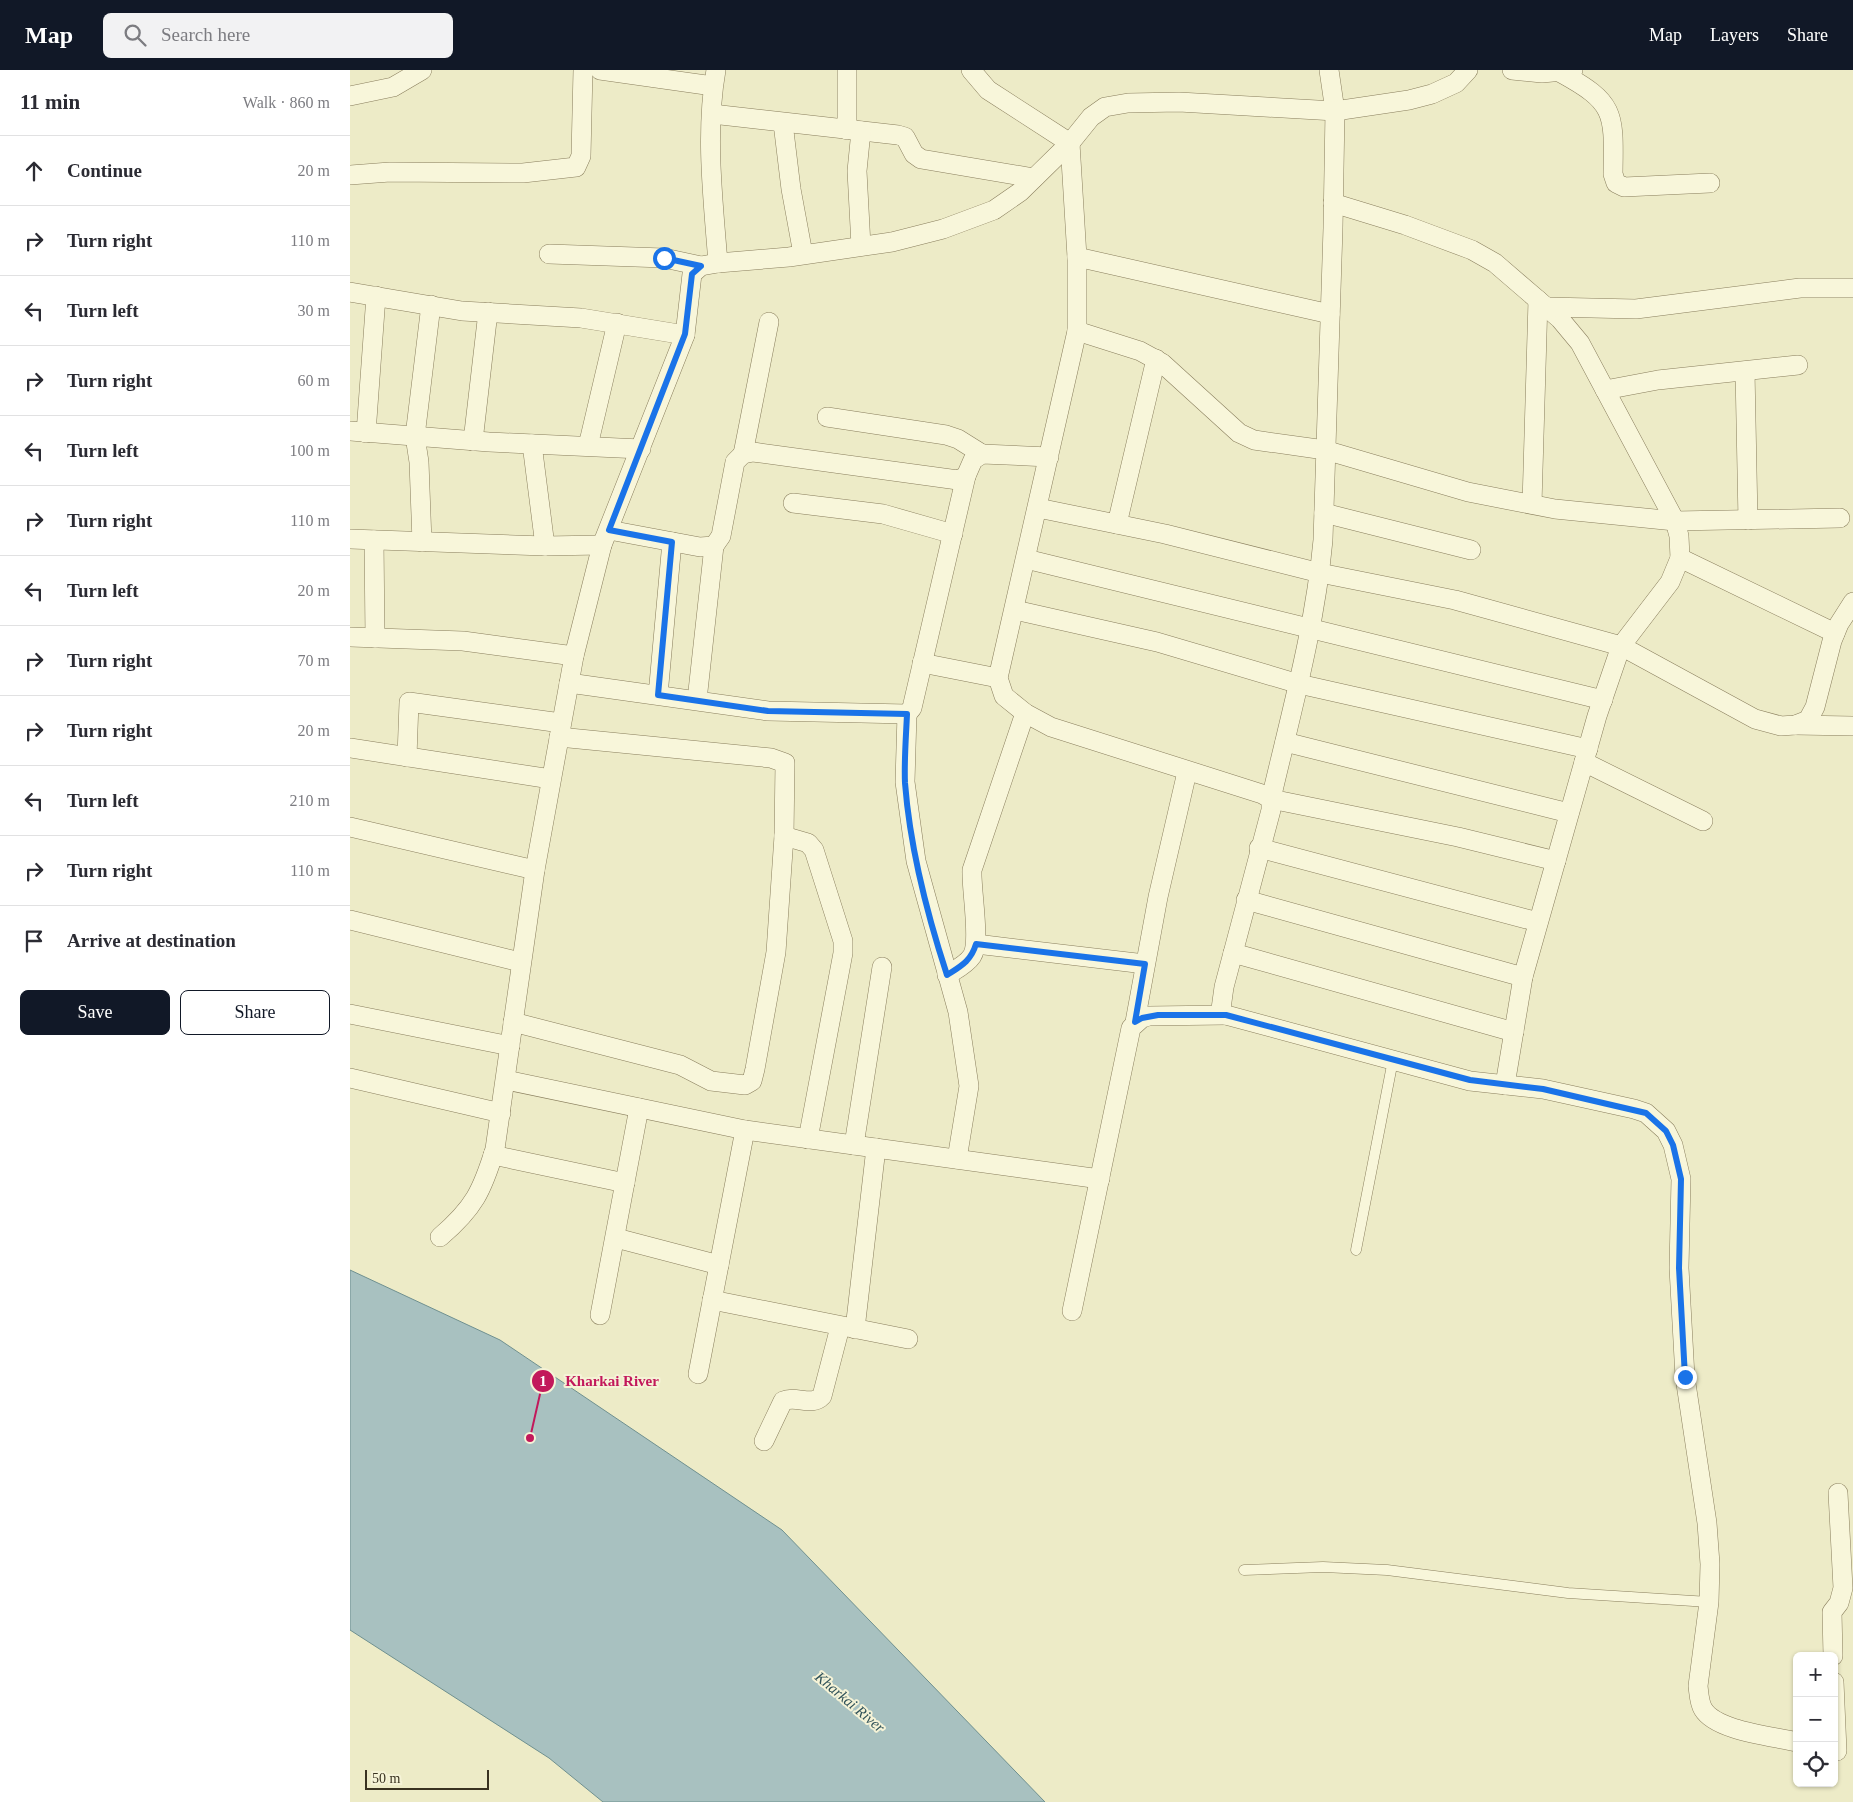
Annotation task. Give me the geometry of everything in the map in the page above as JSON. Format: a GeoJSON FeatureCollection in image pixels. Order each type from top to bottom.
{"type":"FeatureCollection","features":[{"type":"Feature","properties":{"kind":"street"},"geometry":{"type":"LineString","coordinates":[[350,96],[392,87],[422,70]]}},
{"type":"Feature","properties":{"kind":"street"},"geometry":{"type":"LineString","coordinates":[[350,175],[399,172],[523,173],[576,167],[580,163],[581,156],[583,70]]}},
{"type":"Feature","properties":{"kind":"street"},"geometry":{"type":"LineString","coordinates":[[600,70],[714,78],[710,264]]}},
{"type":"Feature","properties":{"kind":"street"},"geometry":{"type":"LineString","coordinates":[[847,70],[854,130],[861,246]]}},
{"type":"Feature","properties":{"kind":"street"},"geometry":{"type":"LineString","coordinates":[[970,70],[988,90],[1070,143]]}},
{"type":"Feature","properties":{"kind":"street"},"geometry":{"type":"LineString","coordinates":[[1226,1015],[1221,1009],[1259,848],[1271,810],[1271,799],[1299,684],[1320,573],[1324,514],[1334,203],[1335,111],[1329,70]]}},
{"type":"Feature","properties":{"kind":"street"},"geometry":{"type":"LineString","coordinates":[[549,254],[664,258],[710,264],[892,242],[944,229],[994,210],[1020,192],[1070,143],[1091,117],[1105,107],[1128,103],[1179,102],[1335,111],[1409,100],[1432,94],[1456,83],[1468,70]]}},
{"type":"Feature","properties":{"kind":"street"},"geometry":{"type":"LineString","coordinates":[[1512,70],[1568,71],[1606,105],[1610,114],[1613,174],[1616,183],[1624,187],[1710,183]]}},
{"type":"Feature","properties":{"kind":"street"},"geometry":{"type":"LineString","coordinates":[[712,114],[904,137],[914,154],[921,159],[1034,178]]}},
{"type":"Feature","properties":{"kind":"street"},"geometry":{"type":"LineString","coordinates":[[784,123],[791,189],[803,254]]}},
{"type":"Feature","properties":{"kind":"street"},"geometry":{"type":"LineString","coordinates":[[1070,143],[1077,257],[1077,331],[998,678],[1004,696],[1025,713],[1051,727],[1187,772],[1262,794],[1271,799],[1458,837],[1556,861]]}},
{"type":"Feature","properties":{"kind":"street"},"geometry":{"type":"LineString","coordinates":[[1334,203],[1405,225],[1472,250],[1495,263],[1560,319],[1580,343],[1675,521],[1679,536],[1680,558],[1670,582],[1621,646],[1603,700],[1523,977],[1506,1085]]}},
{"type":"Feature","properties":{"kind":"street"},"geometry":{"type":"LineString","coordinates":[[1077,257],[1330,314]]}},
{"type":"Feature","properties":{"kind":"street"},"geometry":{"type":"LineString","coordinates":[[440,1237],[461,1219],[477,1199],[493,1155],[506,1080],[520,962],[534,870],[574,656],[605,538],[685,334],[692,274],[710,264]]}},
{"type":"Feature","properties":{"kind":"street"},"geometry":{"type":"LineString","coordinates":[[1542,304],[1636,309],[1800,288],[1853,288]]}},
{"type":"Feature","properties":{"kind":"street"},"geometry":{"type":"LineString","coordinates":[[350,292],[488,312],[581,318],[685,334]]}},
{"type":"Feature","properties":{"kind":"street"},"geometry":{"type":"LineString","coordinates":[[376,296],[358,432],[473,441],[641,449]]}},
{"type":"Feature","properties":{"kind":"street"},"geometry":{"type":"LineString","coordinates":[[1532,504],[1542,304]]}},
{"type":"Feature","properties":{"kind":"street"},"geometry":{"type":"LineString","coordinates":[[422,542],[419,462],[415,436],[431,305]]}},
{"type":"Feature","properties":{"kind":"street"},"geometry":{"type":"LineString","coordinates":[[473,441],[488,312]]}},
{"type":"Feature","properties":{"kind":"street"},"geometry":{"type":"LineString","coordinates":[[743,454],[768,322]]}},
{"type":"Feature","properties":{"kind":"street"},"geometry":{"type":"LineString","coordinates":[[588,446],[617,323]]}},
{"type":"Feature","properties":{"kind":"street"},"geometry":{"type":"LineString","coordinates":[[1077,331],[1140,351],[1156,359],[1173,371],[1246,438],[1325,450],[1468,492],[1555,509],[1675,521],[1840,518]]}},
{"type":"Feature","properties":{"kind":"street"},"geometry":{"type":"LineString","coordinates":[[1117,524],[1156,359]]}},
{"type":"Feature","properties":{"kind":"street"},"geometry":{"type":"LineString","coordinates":[[1605,390],[1658,380],[1798,366]]}},
{"type":"Feature","properties":{"kind":"street"},"geometry":{"type":"LineString","coordinates":[[1745,371],[1748,520]]}},
{"type":"Feature","properties":{"kind":"street"},"geometry":{"type":"LineString","coordinates":[[827,418],[946,435],[982,454],[1049,458]]}},
{"type":"Feature","properties":{"kind":"street"},"geometry":{"type":"LineString","coordinates":[[532,444],[545,546]]}},
{"type":"Feature","properties":{"kind":"street"},"geometry":{"type":"LineString","coordinates":[[697,700],[714,546],[721,536],[735,462],[743,454],[753,452],[958,480],[966,476]]}},
{"type":"Feature","properties":{"kind":"street"},"geometry":{"type":"LineString","coordinates":[[957,1159],[969,1086],[958,1012],[916,861],[905,782],[907,714],[912,708],[966,476],[973,460],[982,454]]}},
{"type":"Feature","properties":{"kind":"street"},"geometry":{"type":"LineString","coordinates":[[793,503],[883,514],[953,534]]}},
{"type":"Feature","properties":{"kind":"street"},"geometry":{"type":"LineString","coordinates":[[1038,508],[1117,524],[1320,573],[1455,600],[1621,646],[1755,719],[1780,726],[1853,726]]}},
{"type":"Feature","properties":{"kind":"street"},"geometry":{"type":"LineString","coordinates":[[1324,514],[1471,550]]}},
{"type":"Feature","properties":{"kind":"street"},"geometry":{"type":"LineString","coordinates":[[350,539],[545,546],[605,538],[672,542],[700,547],[714,546]]}},
{"type":"Feature","properties":{"kind":"street"},"geometry":{"type":"LineString","coordinates":[[374,540],[374,638]]}},
{"type":"Feature","properties":{"kind":"street"},"geometry":{"type":"LineString","coordinates":[[658,695],[672,542]]}},
{"type":"Feature","properties":{"kind":"street"},"geometry":{"type":"LineString","coordinates":[[1680,558],[1835,633]]}},
{"type":"Feature","properties":{"kind":"street"},"geometry":{"type":"LineString","coordinates":[[1026,559],[1603,700]]}},
{"type":"Feature","properties":{"kind":"street"},"geometry":{"type":"LineString","coordinates":[[1795,726],[1808,720],[1815,707],[1835,633],[1853,602]]}},
{"type":"Feature","properties":{"kind":"street"},"geometry":{"type":"LineString","coordinates":[[1015,610],[1157,642],[1299,684],[1586,756],[1702,821]]}},
{"type":"Feature","properties":{"kind":"street"},"geometry":{"type":"LineString","coordinates":[[350,637],[463,640],[574,656]]}},
{"type":"Feature","properties":{"kind":"street"},"geometry":{"type":"LineString","coordinates":[[922,663],[998,678]]}},
{"type":"Feature","properties":{"kind":"street"},"geometry":{"type":"LineString","coordinates":[[569,683],[768,711],[907,714]]}},
{"type":"Feature","properties":{"kind":"street"},"geometry":{"type":"LineString","coordinates":[[407,757],[409,702],[560,730],[780,760],[785,763],[784,836],[776,952],[752,1081],[745,1085],[711,1081],[680,1065],[513,1022]]}},
{"type":"Feature","properties":{"kind":"street"},"geometry":{"type":"LineString","coordinates":[[947,975],[965,964],[972,955],[976,944],[971,886],[972,870],[1025,713]]}},
{"type":"Feature","properties":{"kind":"street"},"geometry":{"type":"LineString","coordinates":[[1285,742],[1569,813]]}},
{"type":"Feature","properties":{"kind":"street"},"geometry":{"type":"LineString","coordinates":[[350,748],[551,779]]}},
{"type":"Feature","properties":{"kind":"street"},"geometry":{"type":"LineString","coordinates":[[1072,1311],[1187,772]]}},
{"type":"Feature","properties":{"kind":"street"},"geometry":{"type":"LineString","coordinates":[[350,827],[534,870]]}},
{"type":"Feature","properties":{"kind":"street"},"geometry":{"type":"LineString","coordinates":[[784,836],[808,843],[814,850],[843,941],[837,994],[808,1139]]}},
{"type":"Feature","properties":{"kind":"street"},"geometry":{"type":"LineString","coordinates":[[1259,848],[1538,922]]}},
{"type":"Feature","properties":{"kind":"street"},"geometry":{"type":"LineString","coordinates":[[1246,900],[1523,977]]}},
{"type":"Feature","properties":{"kind":"street"},"geometry":{"type":"LineString","coordinates":[[350,920],[520,962]]}},
{"type":"Feature","properties":{"kind":"street"},"geometry":{"type":"LineString","coordinates":[[976,944],[1145,964]]}},
{"type":"Feature","properties":{"kind":"street"},"geometry":{"type":"LineString","coordinates":[[1233,953],[1514,1032]]}},
{"type":"Feature","properties":{"kind":"street"},"geometry":{"type":"LineString","coordinates":[[854,1145],[882,967]]}},
{"type":"Feature","properties":{"kind":"street"},"geometry":{"type":"LineString","coordinates":[[350,1014],[510,1046]]}},
{"type":"Feature","properties":{"kind":"street"},"geometry":{"type":"LineString","coordinates":[[1135,1022],[1142,1018],[1158,1015],[1226,1015],[1470,1080],[1543,1089],[1646,1113],[1666,1131],[1673,1145],[1681,1179],[1679,1268],[1685,1377],[1707,1523],[1710,1564],[1709,1602],[1698,1686],[1702,1708],[1719,1724],[1793,1741]]}},
{"type":"Feature","properties":{"kind":"street"},"geometry":{"type":"LineString","coordinates":[[350,1078],[501,1113]]}},
{"type":"Feature","properties":{"kind":"street"},"geometry":{"type":"LineString","coordinates":[[506,1080],[745,1130],[1100,1179]]}},
{"type":"Feature","properties":{"kind":"street"},"geometry":{"type":"LineString","coordinates":[[600,1316],[639,1108]]}},
{"type":"Feature","properties":{"kind":"street"},"geometry":{"type":"LineString","coordinates":[[698,1374],[745,1130]]}},
{"type":"Feature","properties":{"kind":"street"},"geometry":{"type":"LineString","coordinates":[[764,1441],[783,1401],[791,1398],[813,1401],[818,1400],[822,1396],[847,1328],[876,1148]]}},
{"type":"Feature","properties":{"kind":"street"},"geometry":{"type":"LineString","coordinates":[[493,1155],[625,1183]]}},
{"type":"Feature","properties":{"kind":"street"},"geometry":{"type":"LineString","coordinates":[[616,1238],[718,1264]]}},
{"type":"Feature","properties":{"kind":"street"},"geometry":{"type":"LineString","coordinates":[[712,1300],[908,1339]]}},
{"type":"Feature","properties":{"kind":"street"},"geometry":{"type":"LineString","coordinates":[[1833,1652],[1832,1612],[1839,1602],[1843,1588],[1838,1492]]}},
{"type":"Feature","properties":{"kind":"street"},"geometry":{"type":"LineString","coordinates":[[1836,1697],[1841,1752]]}},
{"type":"Feature","properties":{"kind":"lane"},"geometry":{"type":"LineString","coordinates":[[1356,1250],[1393,1060]]}},
{"type":"Feature","properties":{"kind":"lane"},"geometry":{"type":"LineString","coordinates":[[1244,1570],[1323,1567],[1388,1570],[1568,1593],[1709,1602]]}},
{"type":"Feature","properties":{"kind":"water"},"geometry":{"type":"Polygon","coordinates":[[[350,1270],[500,1340],[782,1530],[1045,1802],[603,1802],[549,1758],[350,1630],[350,1270]]]}},
{"type":"Feature","properties":{"kind":"place","name":"Kharkai River"},"geometry":{"type":"Point","coordinates":[530,1438]}},
{"type":"Feature","properties":{"kind":"route"},"geometry":{"type":"LineString","coordinates":[[664,258],[701,266],[692,274],[685,334],[609,530],[672,542],[658,695],[768,711],[907,714],[905,782],[916,861],[947,975],[965,964],[972,955],[976,944],[1145,964],[1135,1022],[1142,1018],[1158,1015],[1226,1015],[1470,1080],[1543,1089],[1646,1113],[1666,1131],[1673,1145],[1681,1179],[1679,1268],[1685,1377]]}}]}
